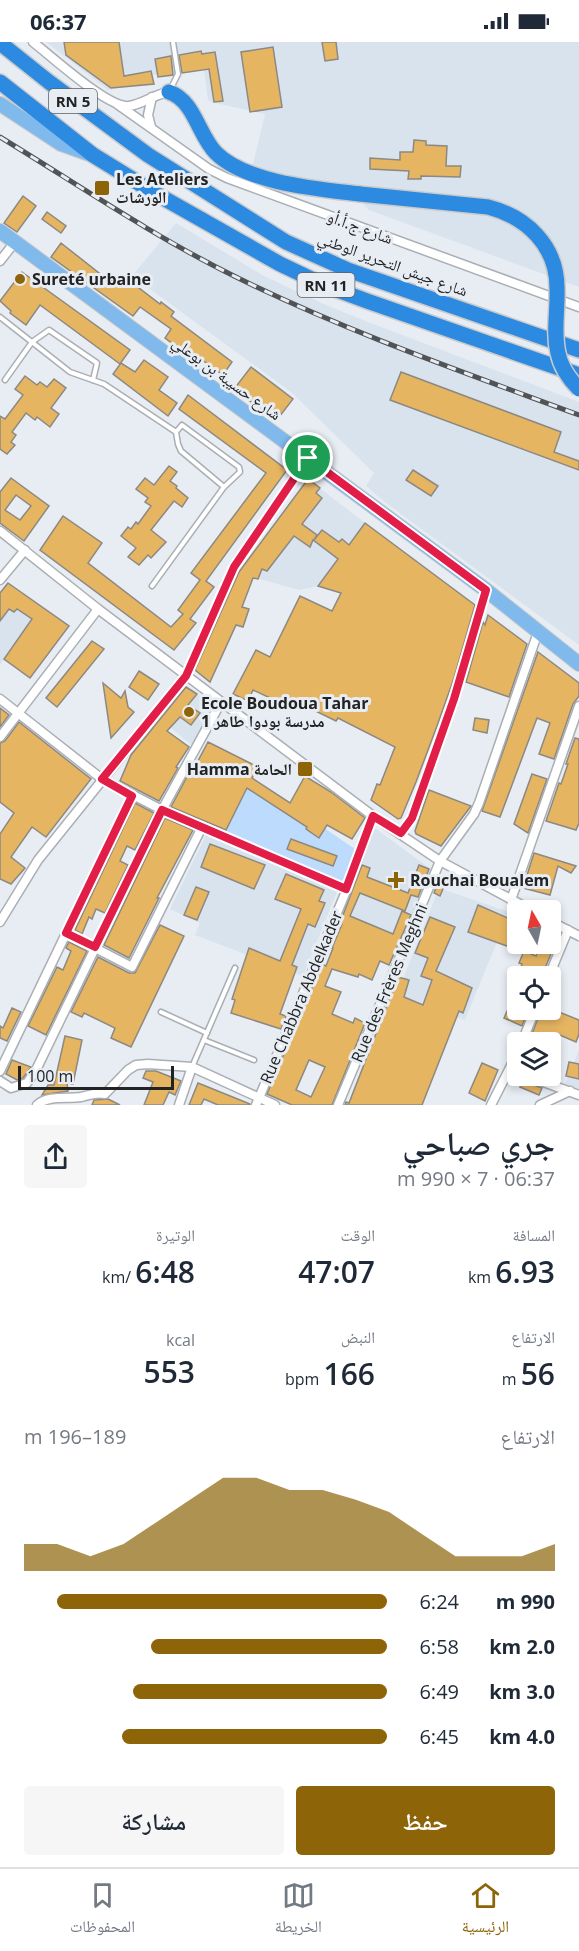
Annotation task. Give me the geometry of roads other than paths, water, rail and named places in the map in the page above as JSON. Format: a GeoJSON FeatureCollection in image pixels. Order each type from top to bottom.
{"type":"FeatureCollection","features":[{"type":"Feature","properties":{"kind":"highway","name":"شارع جيش التحرير الوطني"},"geometry":{"type":"LineString","coordinates":[[0,43],[148,155],[286,242],[348,270],[579,350]]}},
{"type":"Feature","properties":{"kind":"highway","name":"RN 11"},"geometry":{"type":"LineString","coordinates":[[0,82],[93,155],[228,236],[324,285],[579,375]]}},
{"type":"Feature","properties":{"kind":"highway"},"geometry":{"type":"LineString","coordinates":[[169,92],[185,103],[207,142],[227,162],[247,172],[307,188],[488,207],[504,211],[530,227],[543,242],[554,265],[558,288],[556,336],[558,355],[567,374],[579,389]]}},
{"type":"Feature","properties":{"kind":"main road","name":"RN 11"},"geometry":{"type":"LineString","coordinates":[[0,104],[62,144],[93,155]]}},
{"type":"Feature","properties":{"kind":"main road","name":"شارع حسيبة بن بوعلي"},"geometry":{"type":"LineString","coordinates":[[0,231],[486,590],[579,664]]}},
{"type":"Feature","properties":{"kind":"street","name":"شارع ج.أ.أو"},"geometry":{"type":"LineString","coordinates":[[33,42],[90,87],[209,169],[227,178],[579,307]]}},
{"type":"Feature","properties":{"kind":"street"},"geometry":{"type":"LineString","coordinates":[[117,104],[129,106],[169,92]]}},
{"type":"Feature","properties":{"kind":"street"},"geometry":{"type":"LineString","coordinates":[[151,127],[148,115],[152,97]]}},
{"type":"Feature","properties":{"kind":"street"},"geometry":{"type":"LineString","coordinates":[[0,261],[15,242]]}},
{"type":"Feature","properties":{"kind":"street"},"geometry":{"type":"LineString","coordinates":[[0,922],[38,860],[186,676],[234,567],[308,458]]}},
{"type":"Feature","properties":{"kind":"street"},"geometry":{"type":"LineString","coordinates":[[0,531],[98,609],[373,816],[440,861],[511,900],[579,706]]}},
{"type":"Feature","properties":{"kind":"street"},"geometry":{"type":"LineString","coordinates":[[0,580],[25,550]]}},
{"type":"Feature","properties":{"kind":"street"},"geometry":{"type":"LineString","coordinates":[[401,833],[412,818],[454,699],[486,590]]}},
{"type":"Feature","properties":{"kind":"street"},"geometry":{"type":"LineString","coordinates":[[0,737],[98,609]]}},
{"type":"Feature","properties":{"kind":"street","name":"Rue des Frères Meghni"},"geometry":{"type":"LineString","coordinates":[[338,1105],[440,861],[474,814],[479,803],[538,632]]}},
{"type":"Feature","properties":{"kind":"street"},"geometry":{"type":"LineString","coordinates":[[0,699],[102,779],[132,796],[346,889]]}},
{"type":"Feature","properties":{"kind":"street"},"geometry":{"type":"LineString","coordinates":[[0,1081],[11,1088],[27,1083],[36,1070],[162,810],[221,702]]}},
{"type":"Feature","properties":{"kind":"street"},"geometry":{"type":"LineString","coordinates":[[0,1071],[132,796]]}},
{"type":"Feature","properties":{"kind":"street","name":"Rue Chabbra Abdelkader"},"geometry":{"type":"LineString","coordinates":[[257,1102],[346,889],[373,816]]}},
{"type":"Feature","properties":{"kind":"street"},"geometry":{"type":"LineString","coordinates":[[66,933],[132,967],[202,827]]}},
{"type":"Feature","properties":{"kind":"street"},"geometry":{"type":"LineString","coordinates":[[561,926],[579,936]]}},
{"type":"Feature","properties":{"kind":"street"},"geometry":{"type":"LineString","coordinates":[[553,966],[568,930]]}},
{"type":"Feature","properties":{"kind":"street"},"geometry":{"type":"LineString","coordinates":[[37,1105],[42,1101],[52,1099],[82,1097],[96,1092],[105,1094],[128,1070],[136,1065],[148,1064],[192,1067],[257,1102],[275,1105]]}},
{"type":"Feature","properties":{"kind":"street"},"geometry":{"type":"LineString","coordinates":[[179,1105],[192,1067]]}},
{"type":"Feature","properties":{"kind":"street"},"geometry":{"type":"LineString","coordinates":[[491,1105],[507,1081]]}},
{"type":"Feature","properties":{"kind":"street"},"geometry":{"type":"LineString","coordinates":[[555,1086],[575,1093]]}},
{"type":"Feature","properties":{"kind":"street"},"geometry":{"type":"LineString","coordinates":[[540,1105],[575,1093]]}},
{"type":"Feature","properties":{"kind":"lane"},"geometry":{"type":"LineString","coordinates":[[169,92],[178,74],[173,42]]}},
{"type":"Feature","properties":{"kind":"lane"},"geometry":{"type":"LineString","coordinates":[[0,317],[70,372],[104,384],[176,432],[181,451],[224,487]]}},
{"type":"Feature","properties":{"kind":"lane"},"geometry":{"type":"LineString","coordinates":[[5,380],[32,342],[45,331],[52,330],[97,363],[93,380]]}},
{"type":"Feature","properties":{"kind":"lane"},"geometry":{"type":"LineString","coordinates":[[152,586],[224,487],[240,472],[239,467],[182,425],[176,432]]}},
{"type":"Feature","properties":{"kind":"lane"},"geometry":{"type":"LineString","coordinates":[[192,1067],[235,968]]}},
{"type":"Feature","properties":{"kind":"lane"},"geometry":{"type":"LineString","coordinates":[[161,1012],[207,1032]]}},
{"type":"Feature","properties":{"kind":"lane"},"geometry":{"type":"LineString","coordinates":[[204,1040],[254,1060]]}},
{"type":"Feature","properties":{"kind":"railway"},"geometry":{"type":"LineString","coordinates":[[0,137],[145,227],[234,276],[361,333],[579,415]]}},
{"type":"Feature","properties":{"kind":"place","name":"Les Ateliers الورشات"},"geometry":{"type":"Point","coordinates":[102,188]}},
{"type":"Feature","properties":{"kind":"place","name":"Sureté urbaine"},"geometry":{"type":"Point","coordinates":[20,279]}},
{"type":"Feature","properties":{"kind":"place","name":"Ecole Boudoua Tahar 1 مدرسة بودوا طاهر"},"geometry":{"type":"Point","coordinates":[189,712]}},
{"type":"Feature","properties":{"kind":"place","name":"Hamma الحامة"},"geometry":{"type":"Point","coordinates":[305,769]}},
{"type":"Feature","properties":{"kind":"place","name":"Rouchai Boualem"},"geometry":{"type":"Point","coordinates":[396,880]}}]}
